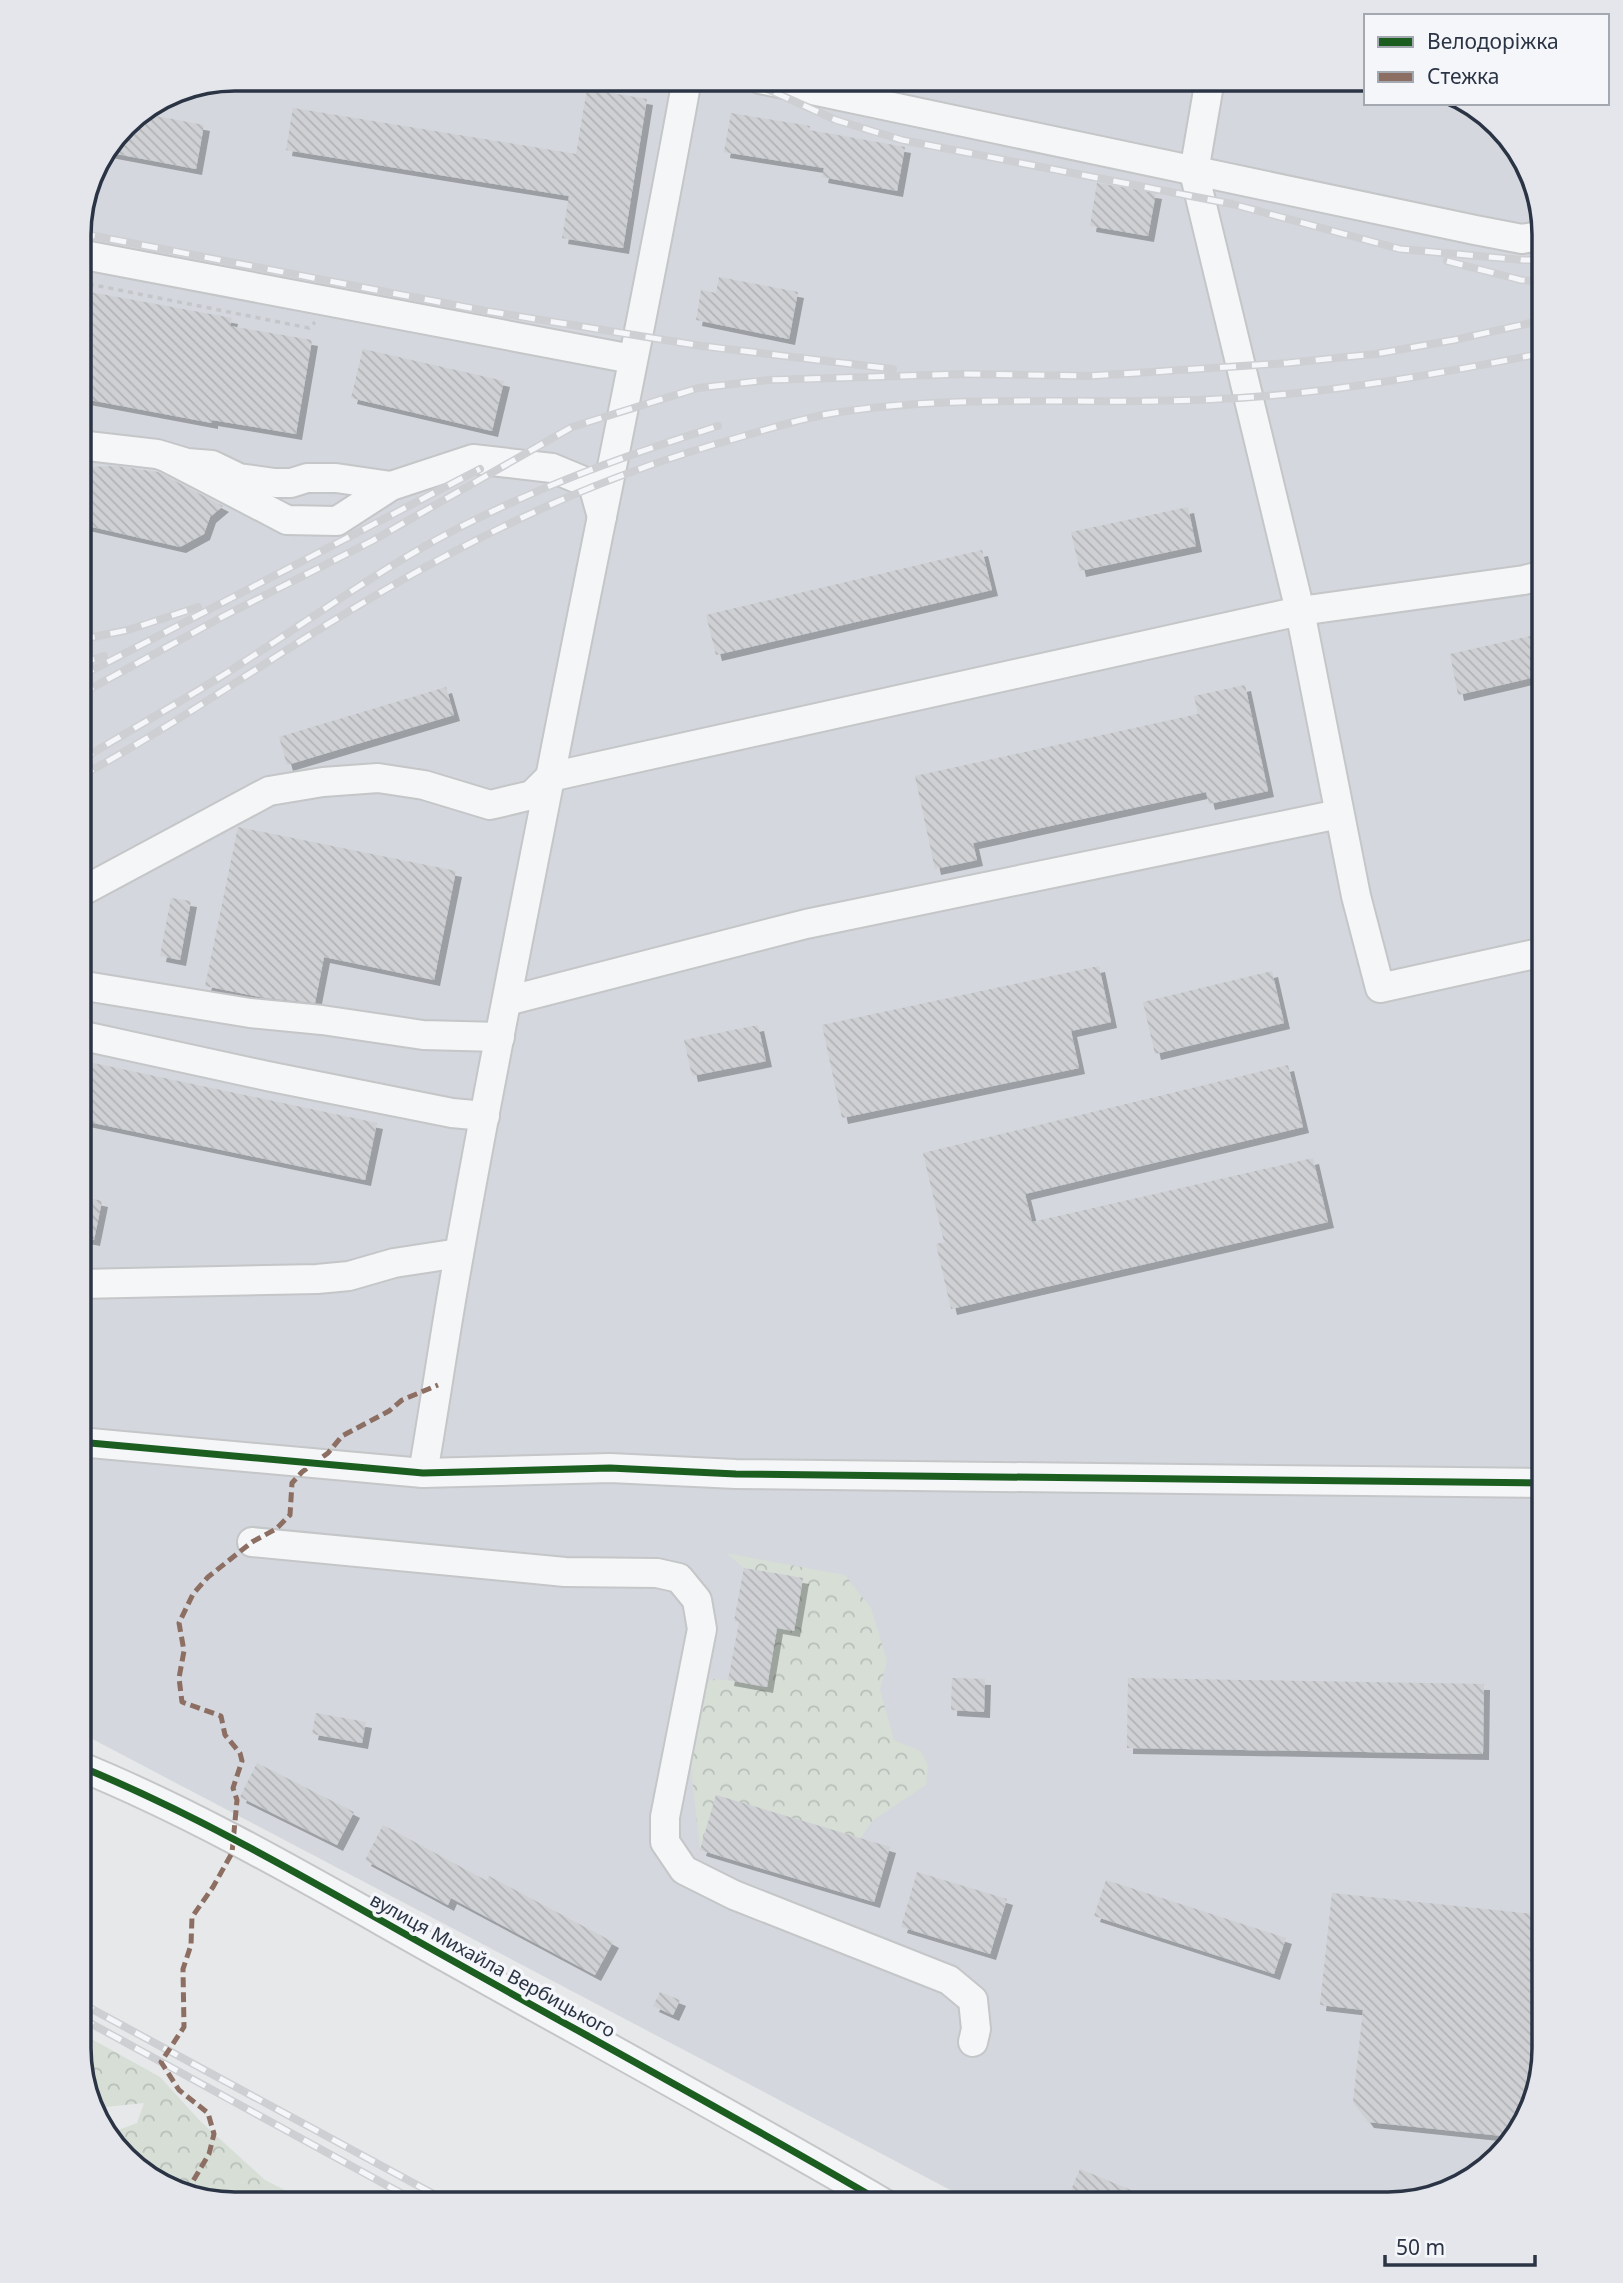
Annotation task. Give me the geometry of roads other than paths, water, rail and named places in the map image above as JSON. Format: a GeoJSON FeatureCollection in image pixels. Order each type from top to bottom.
{"type":"FeatureCollection","features":[{"type":"Feature","properties":{"kind":"street"},"geometry":{"type":"LineString","coordinates":[[423,1473],[459,1253],[550,777],[625,411],[632,359],[650,283],[685,91]]}},
{"type":"Feature","properties":{"kind":"street"},"geometry":{"type":"LineString","coordinates":[[816,91],[1475,230],[1522,239],[1532,237]]}},
{"type":"Feature","properties":{"kind":"street"},"geometry":{"type":"LineString","coordinates":[[1208,91],[1194,172],[1300,611],[1356,896],[1380,988],[1532,955]]}},
{"type":"Feature","properties":{"kind":"street"},"geometry":{"type":"LineString","coordinates":[[91,256],[632,359]]}},
{"type":"Feature","properties":{"kind":"street"},"geometry":{"type":"LineString","coordinates":[[91,446],[118,448],[187,463],[212,465],[239,478],[275,483],[307,478],[336,478],[391,486]]}},
{"type":"Feature","properties":{"kind":"street"},"geometry":{"type":"LineString","coordinates":[[166,457],[287,520],[337,521],[391,486],[473,459],[552,468],[593,485],[602,517]]}},
{"type":"Feature","properties":{"kind":"street"},"geometry":{"type":"LineString","coordinates":[[91,886],[269,791],[323,782],[378,778],[424,785],[490,805],[532,795],[550,777],[1300,611],[1532,578]]}},
{"type":"Feature","properties":{"kind":"street"},"geometry":{"type":"LineString","coordinates":[[507,1001],[806,924],[1339,814]]}},
{"type":"Feature","properties":{"kind":"street"},"geometry":{"type":"LineString","coordinates":[[91,987],[250,1013],[322,1020],[423,1035],[500,1037]]}},
{"type":"Feature","properties":{"kind":"street"},"geometry":{"type":"LineString","coordinates":[[91,1038],[320,1087],[452,1113],[485,1116]]}},
{"type":"Feature","properties":{"kind":"street"},"geometry":{"type":"LineString","coordinates":[[91,1284],[317,1279],[348,1276],[394,1262],[459,1253]]}},
{"type":"Feature","properties":{"kind":"street"},"geometry":{"type":"LineString","coordinates":[[91,1443],[423,1473],[610,1468],[736,1474],[1532,1483]]}},
{"type":"Feature","properties":{"kind":"street"},"geometry":{"type":"LineString","coordinates":[[252,1542],[565,1572],[657,1573],[679,1578],[697,1600],[702,1629],[666,1817],[666,1842],[684,1870],[734,1895],[949,1980],[973,2000],[976,2029],[974,2042]]}},
{"type":"Feature","properties":{"kind":"street","name":"вулиця Михайла Вербицького"},"geometry":{"type":"LineString","coordinates":[[91,1771],[134,1788],[311,1882],[865,2192]]}},
{"type":"Feature","properties":{"kind":"railway"},"geometry":{"type":"LineString","coordinates":[[772,91],[836,120],[902,140],[1232,204],[1400,249],[1532,260]]}},
{"type":"Feature","properties":{"kind":"railway"},"geometry":{"type":"LineString","coordinates":[[91,235],[486,311],[702,346],[893,369]]}},
{"type":"Feature","properties":{"kind":"railway"},"geometry":{"type":"LineString","coordinates":[[1447,261],[1532,281]]}},
{"type":"Feature","properties":{"kind":"railway"},"geometry":{"type":"LineString","coordinates":[[91,688],[222,617],[372,541],[572,427],[698,388],[768,380],[965,374],[1090,376],[1288,363],[1375,354],[1532,323]]}},
{"type":"Feature","properties":{"kind":"railway"},"geometry":{"type":"LineString","coordinates":[[91,771],[366,601],[456,550],[592,487],[638,469],[760,431],[828,414],[925,403],[1170,401],[1301,393],[1532,355]]}},
{"type":"Feature","properties":{"kind":"railway"},"geometry":{"type":"LineString","coordinates":[[91,754],[225,674],[381,572],[468,523],[574,476],[718,426]]}},
{"type":"Feature","properties":{"kind":"railway"},"geometry":{"type":"LineString","coordinates":[[91,671],[480,469]]}},
{"type":"Feature","properties":{"kind":"railway"},"geometry":{"type":"LineString","coordinates":[[91,638],[128,630],[198,607]]}},
{"type":"Feature","properties":{"kind":"railway"},"geometry":{"type":"LineString","coordinates":[[91,660],[104,656]]}},
{"type":"Feature","properties":{"kind":"railway"},"geometry":{"type":"LineString","coordinates":[[91,2008],[430,2192]]}},
{"type":"Feature","properties":{"kind":"railway"},"geometry":{"type":"LineString","coordinates":[[91,2024],[399,2192]]}}]}
